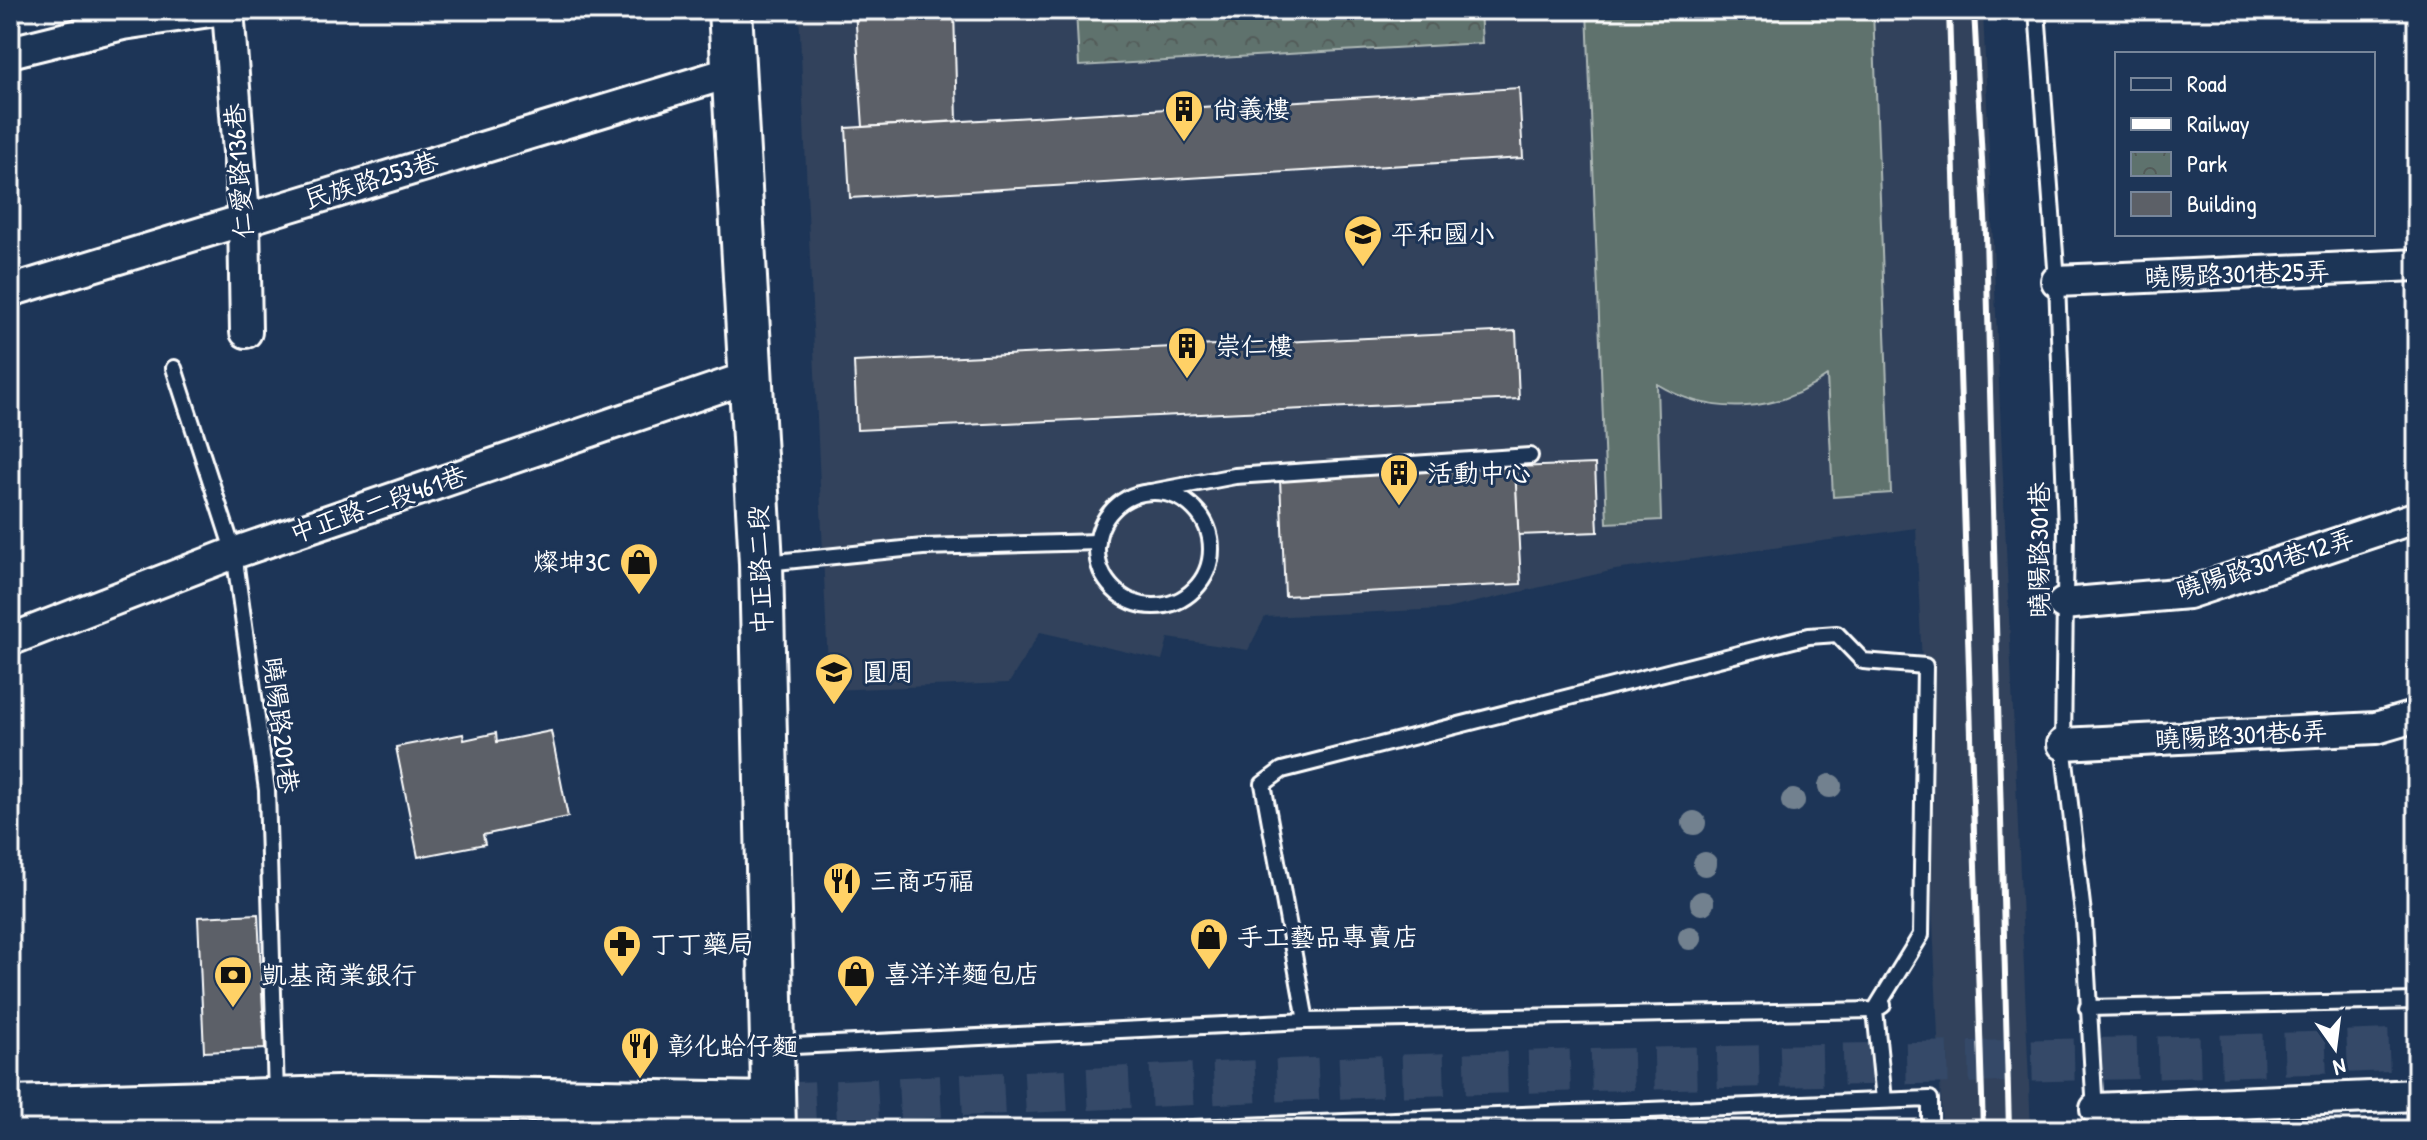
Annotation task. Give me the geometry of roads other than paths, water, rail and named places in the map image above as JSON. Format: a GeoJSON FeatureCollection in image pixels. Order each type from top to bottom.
{"type":"FeatureCollection","features":[{"type":"Feature","properties":{"kind":"street"},"geometry":{"type":"LineString","coordinates":[[10,52],[123,24],[217,10]]}},
{"type":"Feature","properties":{"kind":"street","name":"仁愛路136巷"},"geometry":{"type":"LineString","coordinates":[[228,10],[244,217],[246,332]]}},
{"type":"Feature","properties":{"kind":"street","name":"中正路二段"},"geometry":{"type":"LineString","coordinates":[[730,10],[761,563],[774,1117]]}},
{"type":"Feature","properties":{"kind":"street","name":"民族路253巷"},"geometry":{"type":"LineString","coordinates":[[10,291],[244,217],[732,72]]}},
{"type":"Feature","properties":{"kind":"street","name":"曉陽路301巷25弄"},"geometry":{"type":"LineString","coordinates":[[2057,281],[2417,265]]}},
{"type":"Feature","properties":{"kind":"street","name":"中正路二段461巷"},"geometry":{"type":"LineString","coordinates":[[10,640],[234,553],[749,377]]}},
{"type":"Feature","properties":{"kind":"street","name":"曉陽路301巷12弄"},"geometry":{"type":"LineString","coordinates":[[2063,604],[2188,593],[2417,517]]}},
{"type":"Feature","properties":{"kind":"street","name":"曉陽路301巷6弄"},"geometry":{"type":"LineString","coordinates":[[2063,744],[2376,728],[2417,716]]}},
{"type":"Feature","properties":{"kind":"street"},"geometry":{"type":"LineString","coordinates":[[2095,1110],[2417,1095]]}},
{"type":"Feature","properties":{"kind":"street"},"geometry":{"type":"LineString","coordinates":[[10,1108],[276,1099],[372,1113],[774,1117]]}},
{"type":"Feature","properties":{"kind":"lane","name":"曉陽路301巷"},"geometry":{"type":"LineString","coordinates":[[2037,10],[2057,281],[2066,528],[2063,744],[2084,922],[2095,1110]]}},
{"type":"Feature","properties":{"kind":"lane","name":"曉陽路201巷"},"geometry":{"type":"LineString","coordinates":[[174,368],[234,553],[267,790],[276,1099]]}},
{"type":"Feature","properties":{"kind":"lane"},"geometry":{"type":"LineString","coordinates":[[1151,492],[1185,500],[1208,527],[1211,561],[1204,578],[1193,591],[1162,606],[1128,600],[1114,590],[1104,575],[1098,559],[1098,542],[1110,513],[1122,502],[1151,492],[1235,476],[1530,456]]}},
{"type":"Feature","properties":{"kind":"lane"},"geometry":{"type":"LineString","coordinates":[[761,563],[923,547],[1098,542]]}},
{"type":"Feature","properties":{"kind":"lane"},"geometry":{"type":"LineString","coordinates":[[1306,1021],[1263,784],[1282,770],[1809,636],[1837,634],[1863,661],[1925,666],[1921,935],[1875,1010],[1884,1100]]}},
{"type":"Feature","properties":{"kind":"lane"},"geometry":{"type":"LineString","coordinates":[[772,1047],[1306,1021],[1875,1010],[1892,999]]}},
{"type":"Feature","properties":{"kind":"lane"},"geometry":{"type":"LineString","coordinates":[[2087,1008],[2417,1001]]}},
{"type":"Feature","properties":{"kind":"lane"},"geometry":{"type":"LineString","coordinates":[[1141,1130],[1930,1099],[1930,1130]]}},
{"type":"Feature","properties":{"kind":"tunnel"},"geometry":{"type":"LineString","coordinates":[[773,1104],[1450,1074],[2417,1049]]}},
{"type":"Feature","properties":{"kind":"railway"},"geometry":{"type":"LineString","coordinates":[[1949,10],[1983,1130]]}},
{"type":"Feature","properties":{"kind":"railway"},"geometry":{"type":"LineString","coordinates":[[1974,10],[1986,235],[2009,1130]]}},
{"type":"Feature","properties":{"kind":"place","name":"尚義樓"},"geometry":{"type":"Point","coordinates":[1184,143]}},
{"type":"Feature","properties":{"kind":"place","name":"平和國小"},"geometry":{"type":"Point","coordinates":[1363,268]}},
{"type":"Feature","properties":{"kind":"place","name":"崇仁樓"},"geometry":{"type":"Point","coordinates":[1187,380]}},
{"type":"Feature","properties":{"kind":"place","name":"活動中心"},"geometry":{"type":"Point","coordinates":[1399,507]}},
{"type":"Feature","properties":{"kind":"place","name":"燦坤3C"},"geometry":{"type":"Point","coordinates":[639,596]}},
{"type":"Feature","properties":{"kind":"place","name":"圓周"},"geometry":{"type":"Point","coordinates":[834,706]}},
{"type":"Feature","properties":{"kind":"place","name":"三商巧福"},"geometry":{"type":"Point","coordinates":[842,915]}},
{"type":"Feature","properties":{"kind":"place","name":"手工藝品專賣店"},"geometry":{"type":"Point","coordinates":[1209,971]}},
{"type":"Feature","properties":{"kind":"place","name":"丁丁藥局"},"geometry":{"type":"Point","coordinates":[622,978]}},
{"type":"Feature","properties":{"kind":"place","name":"喜洋洋麵包店"},"geometry":{"type":"Point","coordinates":[856,1008]}},
{"type":"Feature","properties":{"kind":"place","name":"凱基商業銀行"},"geometry":{"type":"Point","coordinates":[233,1009]}},
{"type":"Feature","properties":{"kind":"place","name":"彰化蛤仔麵"},"geometry":{"type":"Point","coordinates":[640,1080]}}]}
